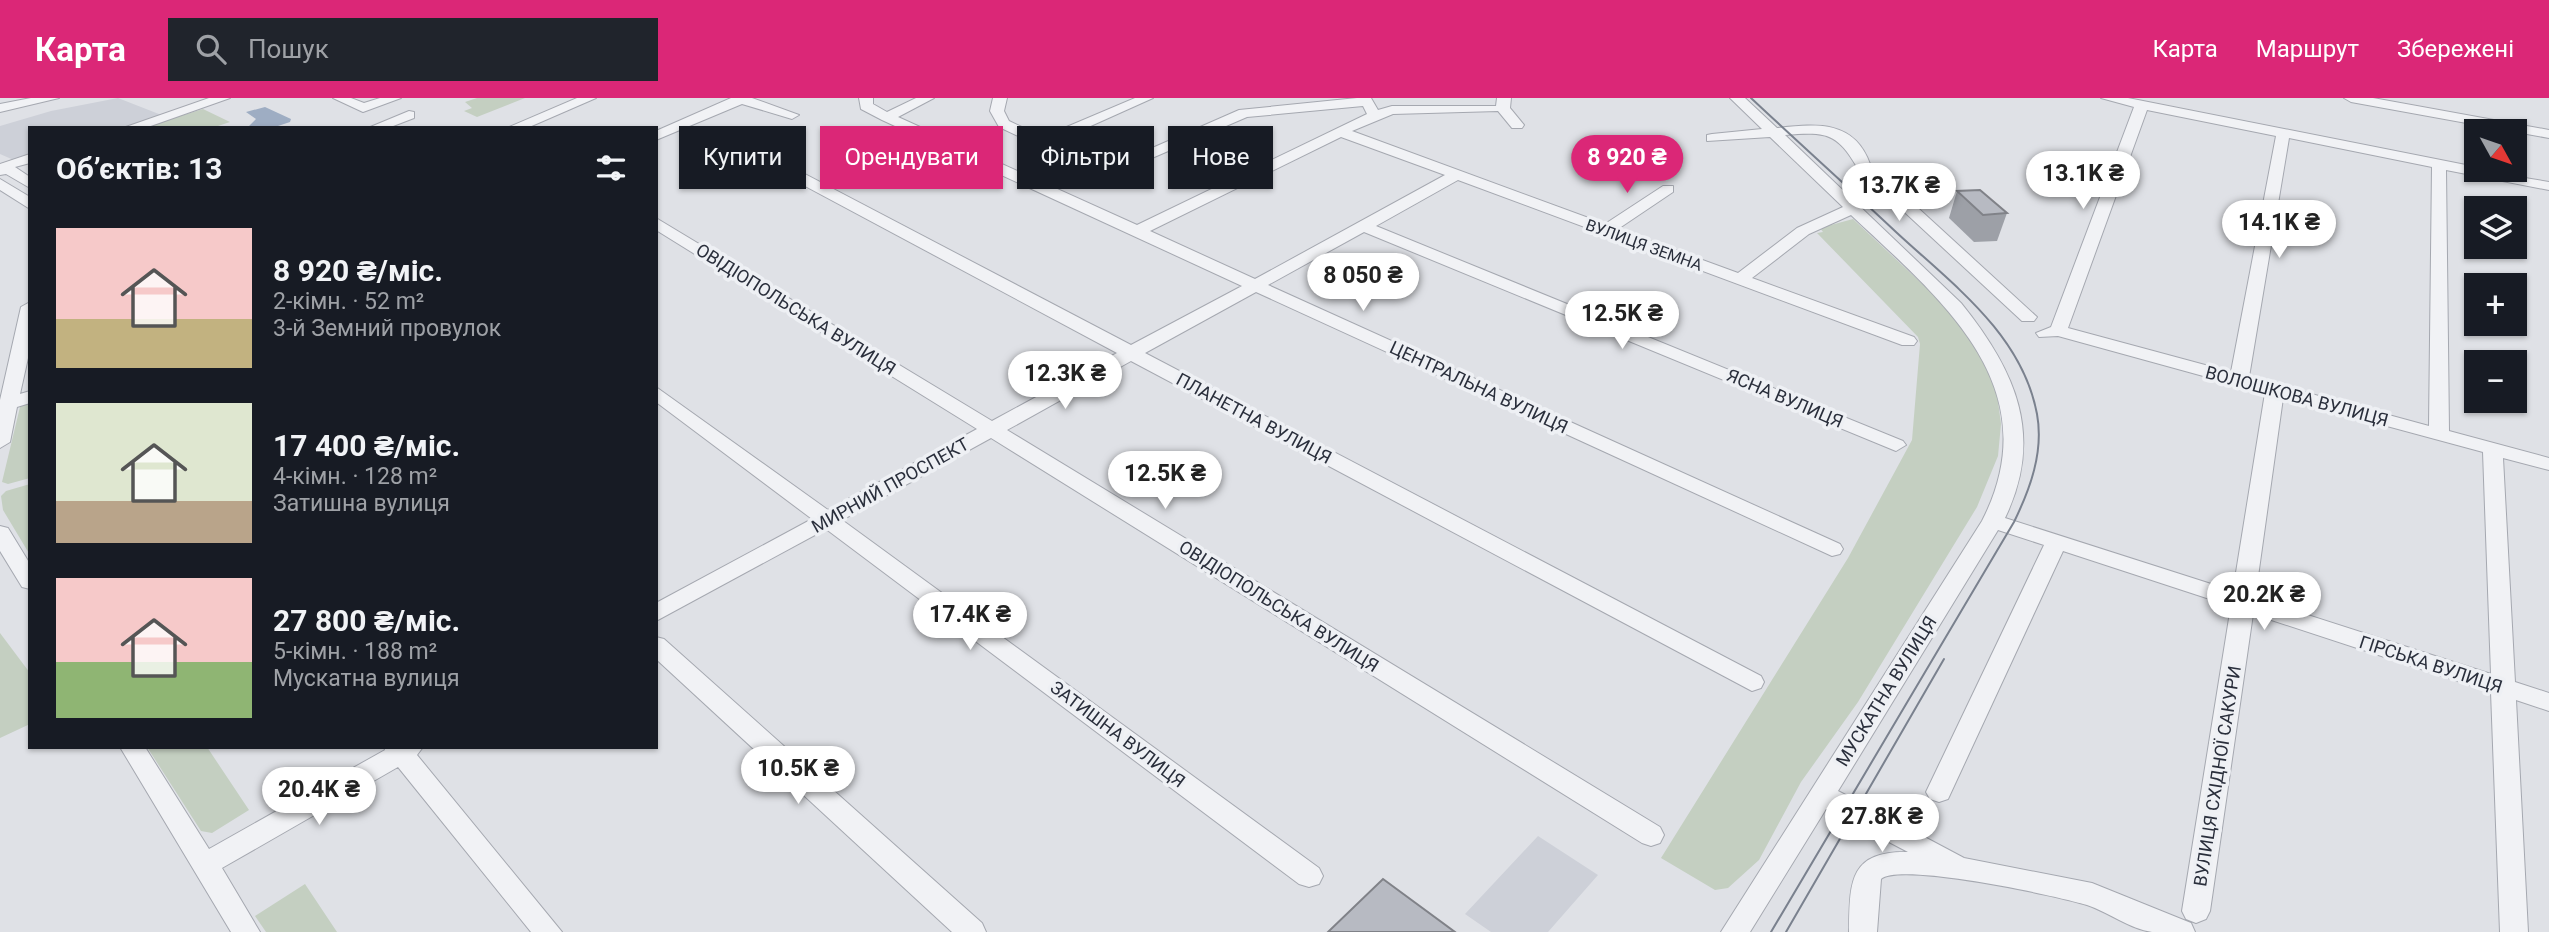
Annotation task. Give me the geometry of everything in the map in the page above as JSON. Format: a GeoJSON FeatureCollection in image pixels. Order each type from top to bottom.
{"type":"FeatureCollection","features":[{"type":"Feature","properties":{"kind":"street"},"geometry":{"type":"LineString","coordinates":[[0,108],[22,101],[52,98]]}},
{"type":"Feature","properties":{"kind":"street"},"geometry":{"type":"LineString","coordinates":[[136,126],[223,98]]}},
{"type":"Feature","properties":{"kind":"street"},"geometry":{"type":"LineString","coordinates":[[340,98],[363,108],[394,98]]}},
{"type":"Feature","properties":{"kind":"street"},"geometry":{"type":"LineString","coordinates":[[519,126],[589,98]]}},
{"type":"Feature","properties":{"kind":"street"},"geometry":{"type":"LineString","coordinates":[[658,135],[740,98],[792,115]]}},
{"type":"Feature","properties":{"kind":"street","name":"ЦЕНТРАЛЬНА ВУЛИЦЯ"},"geometry":{"type":"LineString","coordinates":[[866,98],[866,106],[887,117],[1832,549]]}},
{"type":"Feature","properties":{"kind":"street"},"geometry":{"type":"LineString","coordinates":[[887,117],[927,98]]}},
{"type":"Feature","properties":{"kind":"street"},"geometry":{"type":"LineString","coordinates":[[999,98],[997,111],[1004,124],[1017,131]]}},
{"type":"Feature","properties":{"kind":"street"},"geometry":{"type":"LineString","coordinates":[[1081,126],[1146,98]]}},
{"type":"Feature","properties":{"kind":"street"},"geometry":{"type":"LineString","coordinates":[[1504,98],[1503,107],[1517,125]]}},
{"type":"Feature","properties":{"kind":"street","name":"МУСКАТНА ВУЛИЦЯ"},"geometry":{"type":"LineString","coordinates":[[1735,932],[1993,521],[2009,485],[2014,457],[2014,426],[1998,371],[1987,346],[1960,310],[1737,98]]}},
{"type":"Feature","properties":{"kind":"street"},"geometry":{"type":"LineString","coordinates":[[2108,98],[2549,186]]}},
{"type":"Feature","properties":{"kind":"street"},"geometry":{"type":"LineString","coordinates":[[2351,98],[2549,134]]}},
{"type":"Feature","properties":{"kind":"street"},"geometry":{"type":"LineString","coordinates":[[1154,152],[1244,113],[1365,100],[1375,115]]}},
{"type":"Feature","properties":{"kind":"street","name":"ВОЛОШКОВА ВУЛИЦЯ"},"geometry":{"type":"LineString","coordinates":[[2142,105],[2051,332],[2549,464]]}},
{"type":"Feature","properties":{"kind":"street"},"geometry":{"type":"LineString","coordinates":[[1136,232],[1375,115],[1392,110],[1493,109]]}},
{"type":"Feature","properties":{"kind":"street"},"geometry":{"type":"LineString","coordinates":[[379,126],[409,115]]}},
{"type":"Feature","properties":{"kind":"street"},"geometry":{"type":"LineString","coordinates":[[1712,138],[1821,128],[1833,131],[1861,156],[1863,166],[2028,317]]}},
{"type":"Feature","properties":{"kind":"street","name":"ВУЛИЦЯ ЗЕМНА"},"geometry":{"type":"LineString","coordinates":[[1341,132],[1908,341]]}},
{"type":"Feature","properties":{"kind":"street"},"geometry":{"type":"LineString","coordinates":[[2239,381],[2283,133]]}},
{"type":"Feature","properties":{"kind":"street"},"geometry":{"type":"LineString","coordinates":[[4,164],[28,158]]}},
{"type":"Feature","properties":{"kind":"street"},"geometry":{"type":"LineString","coordinates":[[4,164],[28,182]]}},
{"type":"Feature","properties":{"kind":"street"},"geometry":{"type":"LineString","coordinates":[[2439,164],[2439,435]]}},
{"type":"Feature","properties":{"kind":"street","name":"МИРНИЙ ПРОСПЕКТ"},"geometry":{"type":"LineString","coordinates":[[658,612],[1455,176]]}},
{"type":"Feature","properties":{"kind":"street","name":"ПЛАНЕТНА ВУЛИЦЯ"},"geometry":{"type":"LineString","coordinates":[[806,180],[1752,682]]}},
{"type":"Feature","properties":{"kind":"street"},"geometry":{"type":"LineString","coordinates":[[3,189],[28,203]]}},
{"type":"Feature","properties":{"kind":"street"},"geometry":{"type":"LineString","coordinates":[[1606,230],[1668,189]]}},
{"type":"Feature","properties":{"kind":"street"},"geometry":{"type":"LineString","coordinates":[[1739,280],[1803,231],[1853,208]]}},
{"type":"Feature","properties":{"kind":"street","name":"ОВІДІОПОЛЬСЬКА ВУЛИЦЯ"},"geometry":{"type":"LineString","coordinates":[[658,224],[1651,835]]}},
{"type":"Feature","properties":{"kind":"street","name":"ЯСНА ВУЛИЦЯ"},"geometry":{"type":"LineString","coordinates":[[1362,226],[1790,399],[1896,445]]}},
{"type":"Feature","properties":{"kind":"street"},"geometry":{"type":"LineString","coordinates":[[0,442],[28,315]]}},
{"type":"Feature","properties":{"kind":"street","name":"ВУЛИЦЯ СХІДНОЇ САКУРИ"},"geometry":{"type":"LineString","coordinates":[[2189,922],[2243,603],[2275,391]]}},
{"type":"Feature","properties":{"kind":"street","name":"ЗАТИШНА ВУЛИЦЯ"},"geometry":{"type":"LineString","coordinates":[[658,394],[1309,876]]}},
{"type":"Feature","properties":{"kind":"street"},"geometry":{"type":"LineString","coordinates":[[8,404],[28,398]]}},
{"type":"Feature","properties":{"kind":"street"},"geometry":{"type":"LineString","coordinates":[[2493,449],[2514,932]]}},
{"type":"Feature","properties":{"kind":"street","name":"ГІРСЬКА ВУЛИЦЯ"},"geometry":{"type":"LineString","coordinates":[[1993,521],[2549,702]]}},
{"type":"Feature","properties":{"kind":"street"},"geometry":{"type":"LineString","coordinates":[[0,533],[28,579]]}},
{"type":"Feature","properties":{"kind":"street"},"geometry":{"type":"LineString","coordinates":[[1939,792],[2056,542]]}},
{"type":"Feature","properties":{"kind":"street"},"geometry":{"type":"LineString","coordinates":[[658,647],[972,932]]}},
{"type":"Feature","properties":{"kind":"street"},"geometry":{"type":"LineString","coordinates":[[133,749],[246,932]]}},
{"type":"Feature","properties":{"kind":"street"},"geometry":{"type":"LineString","coordinates":[[204,865],[402,749],[548,932]]}},
{"type":"Feature","properties":{"kind":"street"},"geometry":{"type":"LineString","coordinates":[[1821,794],[1965,870]]}},
{"type":"Feature","properties":{"kind":"street"},"geometry":{"type":"LineString","coordinates":[[1863,932],[1866,880],[1875,867],[1893,861],[1965,870],[2090,894],[2189,922]]}},
{"type":"Feature","properties":{"kind":"shaded area"},"geometry":{"type":"Polygon","coordinates":[[[118,98],[164,116],[132,126],[28,126],[28,158],[16,161],[0,154],[0,126],[51,111],[118,98]]]}},
{"type":"Feature","properties":{"kind":"shaded area"},"geometry":{"type":"Polygon","coordinates":[[[1538,836],[1598,875],[1548,932],[1491,932],[1465,914],[1538,836]]]}},
{"type":"Feature","properties":{"kind":"green space"},"geometry":{"type":"Polygon","coordinates":[[[477,98],[525,98],[477,117],[464,111],[472,108],[465,102],[477,98]]]}},
{"type":"Feature","properties":{"kind":"green space"},"geometry":{"type":"Polygon","coordinates":[[[203,109],[230,122],[218,126],[148,126],[203,109]]]}},
{"type":"Feature","properties":{"kind":"green space"},"geometry":{"type":"Polygon","coordinates":[[[1853,219],[1933,294],[1982,348],[1997,394],[2001,424],[1998,456],[1977,507],[1858,702],[1801,782],[1759,860],[1728,888],[1715,890],[1661,858],[1848,558],[1912,440],[1920,344],[1918,337],[1817,233],[1823,232],[1820,228],[1853,219]]]}},
{"type":"Feature","properties":{"kind":"green space"},"geometry":{"type":"Polygon","coordinates":[[[28,402],[28,479],[8,484],[2,482],[20,407],[28,402]]]}},
{"type":"Feature","properties":{"kind":"green space"},"geometry":{"type":"Polygon","coordinates":[[[28,485],[28,552],[3,510],[1,496],[6,491],[28,485]]]}},
{"type":"Feature","properties":{"kind":"green space"},"geometry":{"type":"Polygon","coordinates":[[[0,633],[28,670],[28,725],[0,738],[0,633]]]}},
{"type":"Feature","properties":{"kind":"green space"},"geometry":{"type":"Polygon","coordinates":[[[148,749],[208,749],[249,810],[212,833],[201,831],[148,749]]]}},
{"type":"Feature","properties":{"kind":"green space"},"geometry":{"type":"Polygon","coordinates":[[[305,884],[337,932],[266,932],[255,916],[305,884]]]}},
{"type":"Feature","properties":{"kind":"water"},"geometry":{"type":"Polygon","coordinates":[[[265,107],[291,119],[290,122],[278,126],[249,126],[256,119],[246,112],[265,107]]]}},
{"type":"Feature","properties":{"kind":"building"},"geometry":{"type":"Polygon","coordinates":[[[1980,190],[2007,213],[1983,215],[1957,191],[1980,190]]]}},
{"type":"Feature","properties":{"kind":"building"},"geometry":{"type":"Polygon","coordinates":[[[1383,879],[1455,932],[1328,932],[1383,879]]]}},
{"type":"Feature","properties":{"kind":"tram line"},"geometry":{"type":"LineString","coordinates":[[1751,98],[1982,312],[2017,359],[2029,385],[2039,428],[2034,470],[2014,522],[1771,932]]}},
{"type":"Feature","properties":{"kind":"tram line"},"geometry":{"type":"LineString","coordinates":[[1786,932],[1944,659]]}}]}
